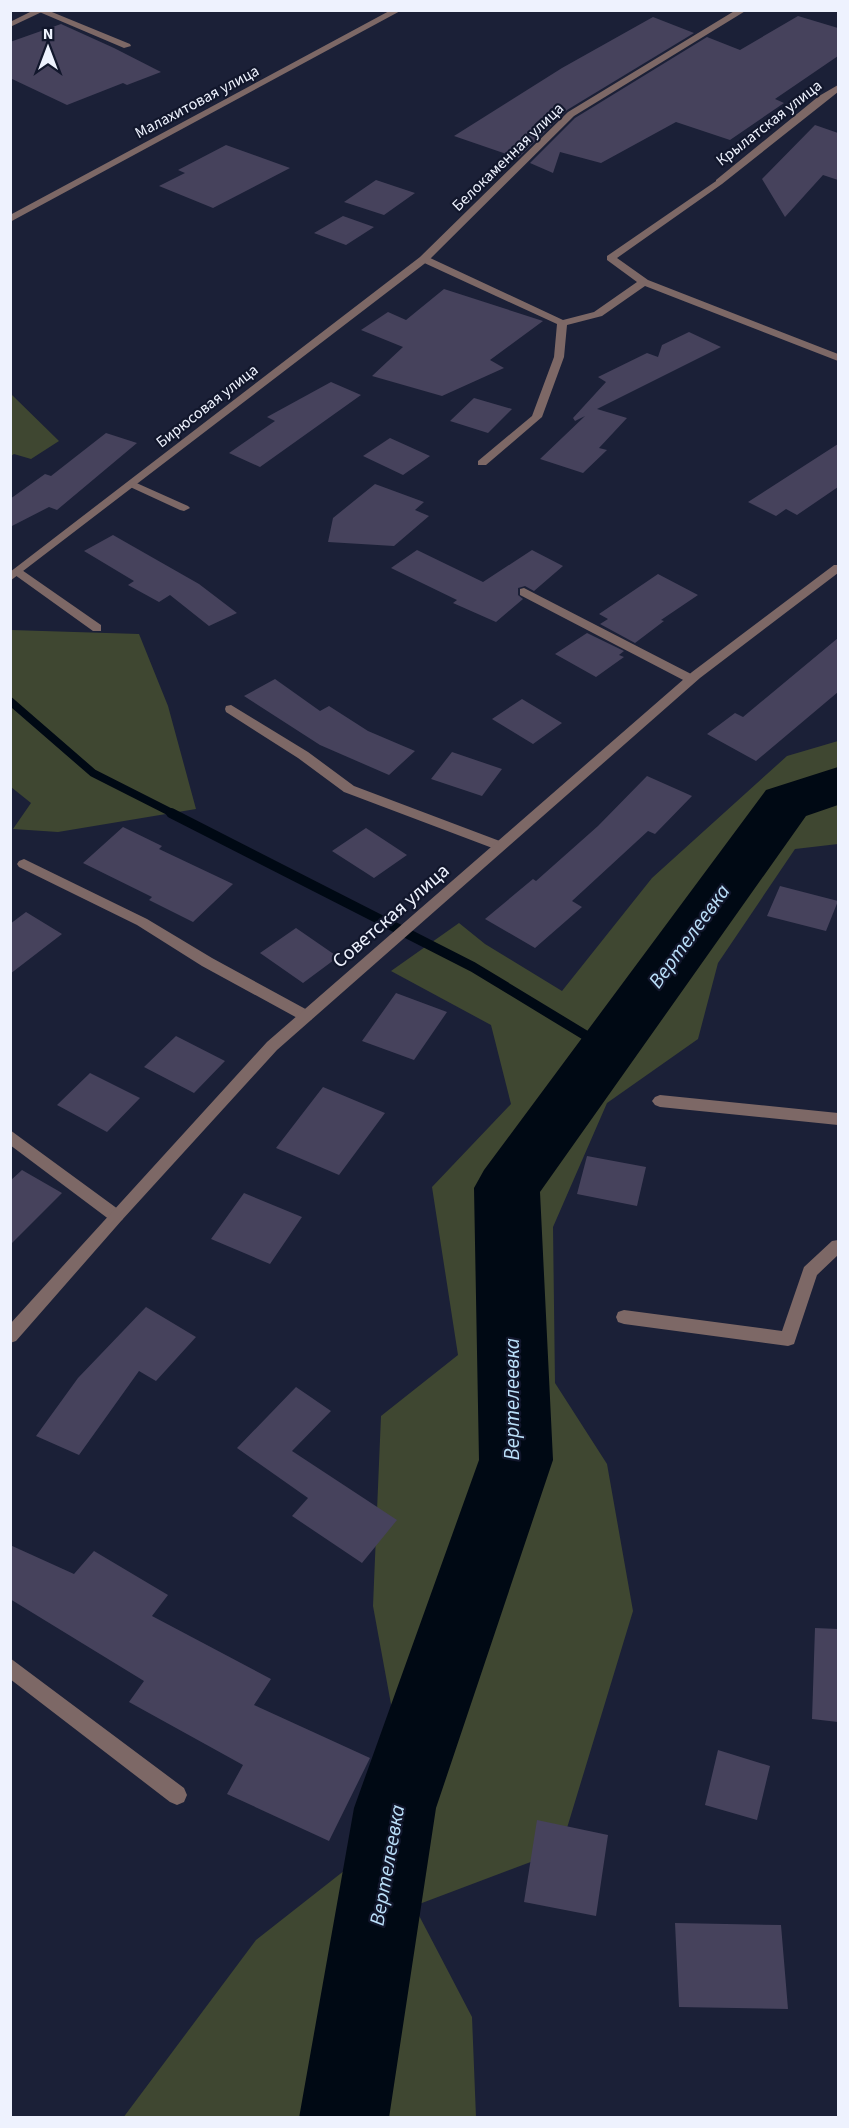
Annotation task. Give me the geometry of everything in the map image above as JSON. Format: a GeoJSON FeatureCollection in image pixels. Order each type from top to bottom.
{"type":"FeatureCollection","features":[{"type":"Feature","properties":{"kind":"street","name":"Малахитовая улица"},"geometry":{"type":"LineString","coordinates":[[10,219],[398,10]]}},
{"type":"Feature","properties":{"kind":"street","name":"Белокаменная улица"},"geometry":{"type":"LineString","coordinates":[[424,259],[571,114],[743,10]]}},
{"type":"Feature","properties":{"kind":"street"},"geometry":{"type":"LineString","coordinates":[[10,25],[42,11],[127,46]]}},
{"type":"Feature","properties":{"kind":"street","name":"Крылатская улица"},"geometry":{"type":"LineString","coordinates":[[644,282],[611,258],[719,182],[822,98],[838,88]]}},
{"type":"Feature","properties":{"kind":"street"},"geometry":{"type":"LineString","coordinates":[[424,259],[562,322],[598,314],[644,282],[838,358]]}},
{"type":"Feature","properties":{"kind":"street","name":"Бирюсовая улица"},"geometry":{"type":"LineString","coordinates":[[15,575],[424,259]]}},
{"type":"Feature","properties":{"kind":"street"},"geometry":{"type":"LineString","coordinates":[[482,463],[537,417],[559,357],[562,322]]}},
{"type":"Feature","properties":{"kind":"street"},"geometry":{"type":"LineString","coordinates":[[132,484],[184,508]]}},
{"type":"Feature","properties":{"kind":"street","name":"Советская улица"},"geometry":{"type":"LineString","coordinates":[[10,1336],[272,1046],[691,679],[838,568]]}},
{"type":"Feature","properties":{"kind":"street"},"geometry":{"type":"LineString","coordinates":[[15,575],[97,628]]}},
{"type":"Feature","properties":{"kind":"street"},"geometry":{"type":"LineString","coordinates":[[524,592],[691,679]]}},
{"type":"Feature","properties":{"kind":"street"},"geometry":{"type":"LineString","coordinates":[[231,709],[303,755],[349,789],[500,846]]}},
{"type":"Feature","properties":{"kind":"street"},"geometry":{"type":"LineString","coordinates":[[24,864],[142,922],[207,962],[306,1016]]}},
{"type":"Feature","properties":{"kind":"street"},"geometry":{"type":"LineString","coordinates":[[660,1101],[838,1119]]}},
{"type":"Feature","properties":{"kind":"street"},"geometry":{"type":"LineString","coordinates":[[10,1136],[116,1216]]}},
{"type":"Feature","properties":{"kind":"street"},"geometry":{"type":"LineString","coordinates":[[624,1317],[788,1339],[810,1272],[838,1246]]}},
{"type":"Feature","properties":{"kind":"street"},"geometry":{"type":"LineString","coordinates":[[10,1666],[177,1795]]}},
{"type":"Feature","properties":{"kind":"green space"},"geometry":{"type":"Polygon","coordinates":[[[11,394],[59,441],[31,459],[14,454],[11,456],[11,394]]]}},
{"type":"Feature","properties":{"kind":"green space"},"geometry":{"type":"Polygon","coordinates":[[[11,630],[139,634],[168,706],[196,809],[58,832],[13,829],[31,803],[11,787],[11,630]]]}},
{"type":"Feature","properties":{"kind":"green space"},"geometry":{"type":"Polygon","coordinates":[[[838,741],[838,844],[795,849],[718,963],[698,1039],[607,1103],[553,1227],[555,1383],[607,1464],[633,1611],[560,1851],[414,1906],[472,2017],[476,2117],[123,2118],[256,1940],[368,1852],[395,1726],[373,1606],[381,1416],[458,1355],[432,1187],[511,1104],[491,1025],[391,971],[459,923],[485,944],[562,991],[652,878],[787,756],[838,741]]]}},
{"type":"Feature","properties":{"kind":"building"},"geometry":{"type":"Polygon","coordinates":[[[798,16],[838,28],[838,56],[775,99],[784,103],[730,140],[676,122],[601,163],[560,152],[553,173],[530,163],[575,118],[707,37],[740,50],[798,16]]]}},
{"type":"Feature","properties":{"kind":"building"},"geometry":{"type":"Polygon","coordinates":[[[653,17],[694,33],[567,110],[518,158],[454,136],[562,68],[653,17]]]}},
{"type":"Feature","properties":{"kind":"building"},"geometry":{"type":"Polygon","coordinates":[[[61,24],[161,72],[127,85],[123,83],[67,105],[10,78],[10,42],[61,24]]]}},
{"type":"Feature","properties":{"kind":"building"},"geometry":{"type":"Polygon","coordinates":[[[815,125],[838,133],[838,180],[823,175],[785,217],[762,179],[815,125]]]}},
{"type":"Feature","properties":{"kind":"building"},"geometry":{"type":"Polygon","coordinates":[[[226,145],[290,168],[213,208],[159,186],[185,173],[178,170],[226,145]]]}},
{"type":"Feature","properties":{"kind":"building"},"geometry":{"type":"Polygon","coordinates":[[[376,180],[415,193],[384,215],[344,202],[376,180]]]}},
{"type":"Feature","properties":{"kind":"building"},"geometry":{"type":"Polygon","coordinates":[[[343,216],[374,227],[346,245],[314,233],[343,216]]]}},
{"type":"Feature","properties":{"kind":"building"},"geometry":{"type":"Polygon","coordinates":[[[444,289],[543,321],[490,360],[504,368],[442,396],[372,376],[403,347],[361,330],[388,312],[406,320],[444,289]]]}},
{"type":"Feature","properties":{"kind":"building"},"geometry":{"type":"Polygon","coordinates":[[[689,332],[721,347],[597,409],[627,418],[599,448],[607,450],[583,473],[540,459],[585,416],[575,421],[573,418],[606,382],[598,377],[647,353],[658,357],[662,345],[689,332]]]}},
{"type":"Feature","properties":{"kind":"building"},"geometry":{"type":"Polygon","coordinates":[[[331,382],[361,395],[260,467],[229,453],[275,421],[267,417],[331,382]]]}},
{"type":"Feature","properties":{"kind":"building"},"geometry":{"type":"Polygon","coordinates":[[[474,398],[512,409],[488,433],[450,421],[474,398]]]}},
{"type":"Feature","properties":{"kind":"building"},"geometry":{"type":"Polygon","coordinates":[[[106,433],[137,443],[57,510],[49,507],[10,527],[10,499],[45,474],[51,476],[106,433]]]}},
{"type":"Feature","properties":{"kind":"building"},"geometry":{"type":"Polygon","coordinates":[[[390,438],[430,456],[403,475],[363,456],[390,438]]]}},
{"type":"Feature","properties":{"kind":"building"},"geometry":{"type":"Polygon","coordinates":[[[838,444],[838,487],[797,515],[786,509],[776,516],[748,502],[838,444]]]}},
{"type":"Feature","properties":{"kind":"building"},"geometry":{"type":"Polygon","coordinates":[[[375,484],[424,502],[415,510],[429,516],[394,546],[328,542],[333,518],[375,484]]]}},
{"type":"Feature","properties":{"kind":"building"},"geometry":{"type":"Polygon","coordinates":[[[113,535],[199,584],[237,613],[209,626],[170,595],[159,602],[128,585],[134,581],[84,551],[113,535]]]}},
{"type":"Feature","properties":{"kind":"building"},"geometry":{"type":"Polygon","coordinates":[[[417,550],[483,582],[532,550],[563,566],[534,591],[525,586],[518,588],[518,595],[523,599],[496,622],[453,603],[457,600],[391,568],[417,550]]]}},
{"type":"Feature","properties":{"kind":"building"},"geometry":{"type":"Polygon","coordinates":[[[658,574],[698,595],[661,620],[664,621],[635,643],[600,624],[608,619],[599,614],[658,574]]]}},
{"type":"Feature","properties":{"kind":"building"},"geometry":{"type":"Polygon","coordinates":[[[587,633],[624,651],[619,655],[624,657],[596,677],[555,654],[587,633]]]}},
{"type":"Feature","properties":{"kind":"building"},"geometry":{"type":"Polygon","coordinates":[[[838,638],[838,692],[756,761],[707,734],[735,713],[743,717],[838,638]]]}},
{"type":"Feature","properties":{"kind":"building"},"geometry":{"type":"Polygon","coordinates":[[[275,679],[320,711],[329,706],[368,731],[415,751],[389,775],[320,745],[244,696],[275,679]]]}},
{"type":"Feature","properties":{"kind":"building"},"geometry":{"type":"Polygon","coordinates":[[[522,699],[562,723],[533,744],[492,719],[522,699]]]}},
{"type":"Feature","properties":{"kind":"building"},"geometry":{"type":"Polygon","coordinates":[[[452,752],[502,769],[482,796],[431,779],[452,752]]]}},
{"type":"Feature","properties":{"kind":"building"},"geometry":{"type":"Polygon","coordinates":[[[647,776],[692,796],[655,834],[648,831],[572,901],[582,907],[535,948],[485,919],[533,879],[536,881],[598,826],[647,776]]]}},
{"type":"Feature","properties":{"kind":"building"},"geometry":{"type":"Polygon","coordinates":[[[123,827],[162,846],[159,849],[233,884],[193,922],[149,900],[152,897],[83,863],[123,827]]]}},
{"type":"Feature","properties":{"kind":"building"},"geometry":{"type":"Polygon","coordinates":[[[366,828],[407,855],[374,878],[332,851],[366,828]]]}},
{"type":"Feature","properties":{"kind":"building"},"geometry":{"type":"Polygon","coordinates":[[[780,886],[838,901],[826,931],[767,916],[780,886]]]}},
{"type":"Feature","properties":{"kind":"building"},"geometry":{"type":"Polygon","coordinates":[[[26,912],[62,934],[10,974],[10,924],[26,912]]]}},
{"type":"Feature","properties":{"kind":"building"},"geometry":{"type":"Polygon","coordinates":[[[296,928],[338,957],[303,983],[260,953],[296,928]]]}},
{"type":"Feature","properties":{"kind":"building"},"geometry":{"type":"Polygon","coordinates":[[[396,993],[447,1012],[414,1060],[362,1041],[396,993]]]}},
{"type":"Feature","properties":{"kind":"building"},"geometry":{"type":"Polygon","coordinates":[[[176,1036],[225,1061],[194,1093],[144,1067],[176,1036]]]}},
{"type":"Feature","properties":{"kind":"building"},"geometry":{"type":"Polygon","coordinates":[[[90,1073],[140,1098],[107,1132],[57,1105],[90,1073]]]}},
{"type":"Feature","properties":{"kind":"building"},"geometry":{"type":"Polygon","coordinates":[[[323,1087],[385,1113],[339,1175],[276,1148],[323,1087]]]}},
{"type":"Feature","properties":{"kind":"building"},"geometry":{"type":"Polygon","coordinates":[[[587,1156],[646,1167],[637,1206],[577,1194],[587,1156]]]}},
{"type":"Feature","properties":{"kind":"building"},"geometry":{"type":"Polygon","coordinates":[[[22,1170],[62,1193],[10,1245],[10,1181],[22,1170]]]}},
{"type":"Feature","properties":{"kind":"building"},"geometry":{"type":"Polygon","coordinates":[[[244,1193],[302,1217],[270,1264],[211,1239],[244,1193]]]}},
{"type":"Feature","properties":{"kind":"building"},"geometry":{"type":"Polygon","coordinates":[[[146,1307],[196,1337],[156,1381],[139,1371],[79,1455],[36,1436],[78,1378],[146,1307]]]}},
{"type":"Feature","properties":{"kind":"building"},"geometry":{"type":"Polygon","coordinates":[[[296,1387],[331,1411],[292,1451],[397,1520],[362,1563],[292,1516],[308,1498],[237,1448],[296,1387]]]}},
{"type":"Feature","properties":{"kind":"building"},"geometry":{"type":"Polygon","coordinates":[[[10,1545],[74,1574],[94,1551],[168,1595],[152,1616],[271,1679],[254,1705],[370,1758],[329,1841],[227,1794],[243,1765],[129,1702],[144,1681],[10,1599],[10,1545]]]}},
{"type":"Feature","properties":{"kind":"building"},"geometry":{"type":"Polygon","coordinates":[[[815,1628],[838,1629],[838,1722],[812,1719],[815,1628]]]}},
{"type":"Feature","properties":{"kind":"building"},"geometry":{"type":"Polygon","coordinates":[[[718,1750],[770,1766],[757,1820],[705,1805],[718,1750]]]}},
{"type":"Feature","properties":{"kind":"building"},"geometry":{"type":"Polygon","coordinates":[[[537,1820],[608,1835],[596,1916],[524,1902],[537,1820]]]}},
{"type":"Feature","properties":{"kind":"building"},"geometry":{"type":"Polygon","coordinates":[[[675,1923],[781,1925],[788,2009],[679,2007],[675,1923]]]}},
{"type":"Feature","properties":{"kind":"waterway"},"geometry":{"type":"LineString","coordinates":[[10,701],[93,773],[174,814]]}},
{"type":"Feature","properties":{"kind":"waterway","name":"Вертелеевка"},"geometry":{"type":"LineString","coordinates":[[344,2118],[395,1808],[516,1460],[507,1188],[786,803],[838,785]]}},
{"type":"Feature","properties":{"kind":"waterway"},"geometry":{"type":"LineString","coordinates":[[171,813],[473,967],[608,1049]]}}]}
